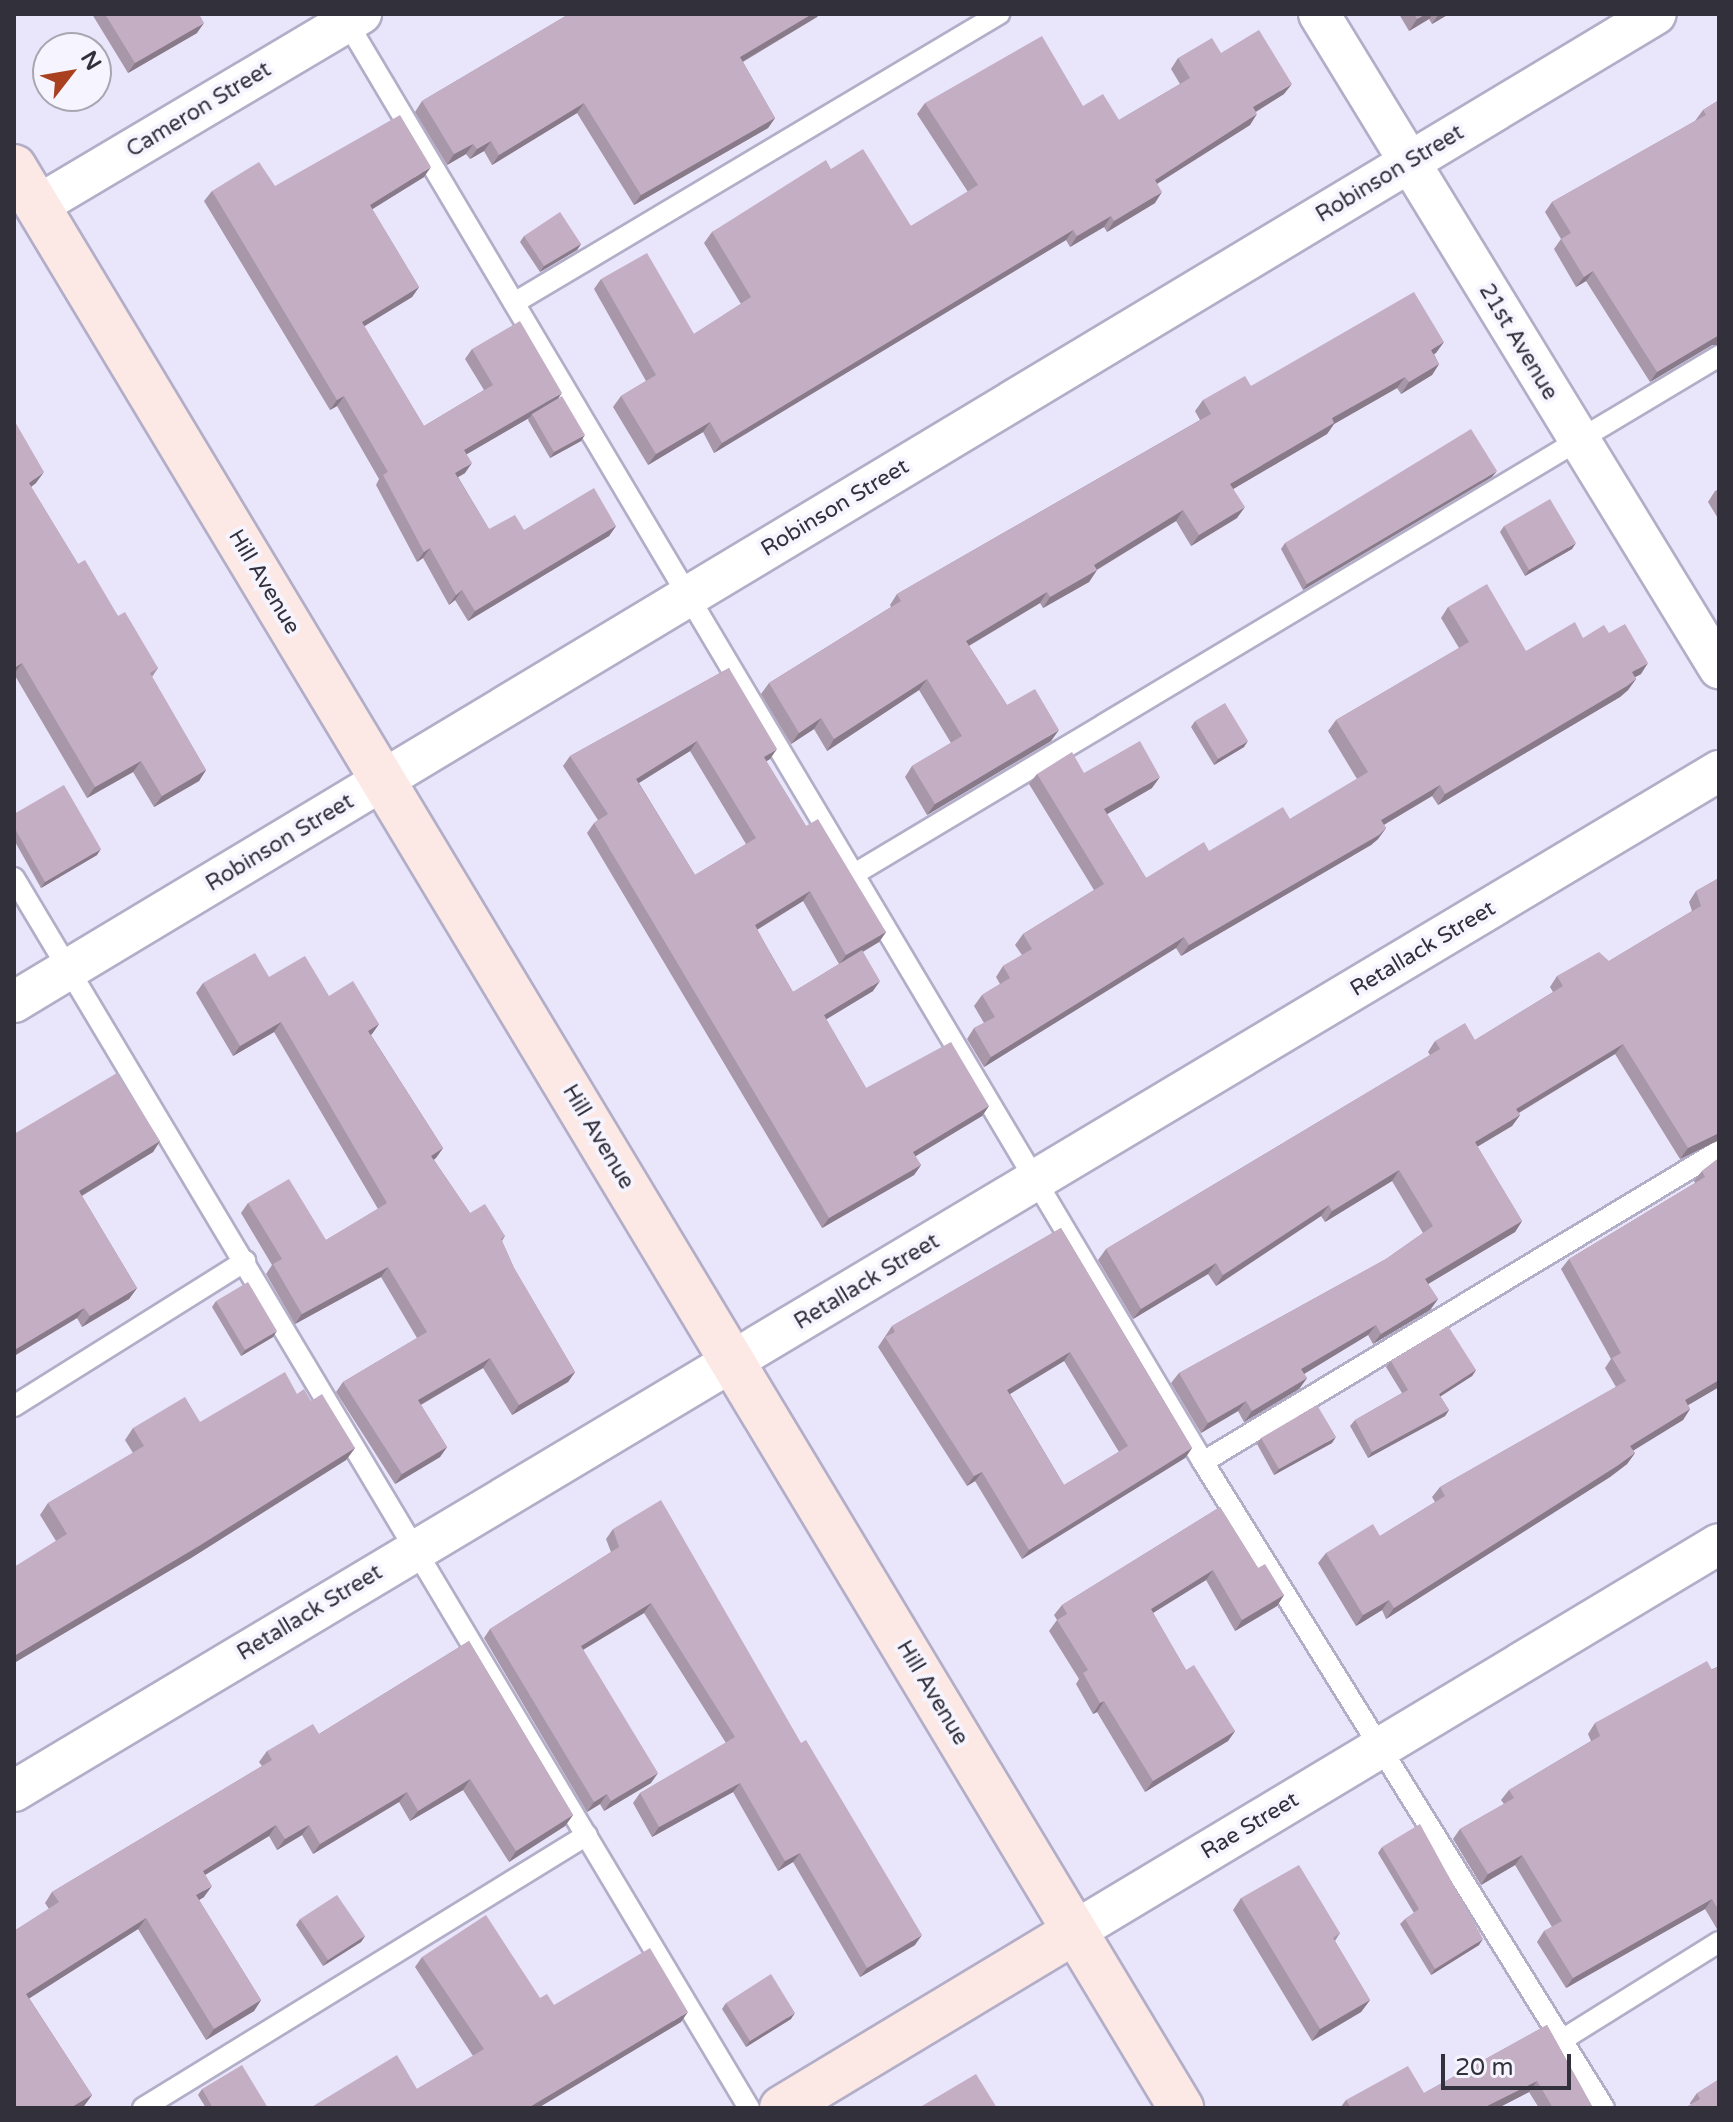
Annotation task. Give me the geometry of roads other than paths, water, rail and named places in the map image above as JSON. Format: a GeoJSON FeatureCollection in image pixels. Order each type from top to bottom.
{"type":"FeatureCollection","features":[{"type":"Feature","properties":{"kind":"street","name":"21st Avenue"},"geometry":{"type":"LineString","coordinates":[[1319,14],[1719,668]]}},
{"type":"Feature","properties":{"kind":"street","name":"Robinson Street"},"geometry":{"type":"LineString","coordinates":[[14,1002],[1656,14]]}},
{"type":"Feature","properties":{"kind":"street","name":"Cameron Street"},"geometry":{"type":"LineString","coordinates":[[26,213],[350,17]]}},
{"type":"Feature","properties":{"kind":"street","name":"Hill Avenue"},"geometry":{"type":"LineString","coordinates":[[14,167],[26,213],[383,781],[1181,2108]]}},
{"type":"Feature","properties":{"kind":"street","name":"Retallack Street"},"geometry":{"type":"LineString","coordinates":[[14,1791],[1719,771]]}},
{"type":"Feature","properties":{"kind":"street","name":"Rae Street"},"geometry":{"type":"LineString","coordinates":[[782,2108],[1719,1544]]}},
{"type":"Feature","properties":{"kind":"lane"},"geometry":{"type":"LineString","coordinates":[[514,303],[999,14]]}},
{"type":"Feature","properties":{"kind":"lane"},"geometry":{"type":"LineString","coordinates":[[350,17],[514,303],[856,873],[1203,1462],[1604,2108]]}},
{"type":"Feature","properties":{"kind":"lane"},"geometry":{"type":"LineString","coordinates":[[856,873],[1719,356]]}},
{"type":"Feature","properties":{"kind":"lane"},"geometry":{"type":"LineString","coordinates":[[14,878],[749,2108]]}},
{"type":"Feature","properties":{"kind":"lane"},"geometry":{"type":"LineString","coordinates":[[1203,1462],[1719,1151]]}},
{"type":"Feature","properties":{"kind":"lane"},"geometry":{"type":"LineString","coordinates":[[14,1406],[245,1261]]}},
{"type":"Feature","properties":{"kind":"lane"},"geometry":{"type":"LineString","coordinates":[[143,2108],[587,1835]]}},
{"type":"Feature","properties":{"kind":"lane"},"geometry":{"type":"LineString","coordinates":[[1562,2040],[1719,1942]]}}]}
